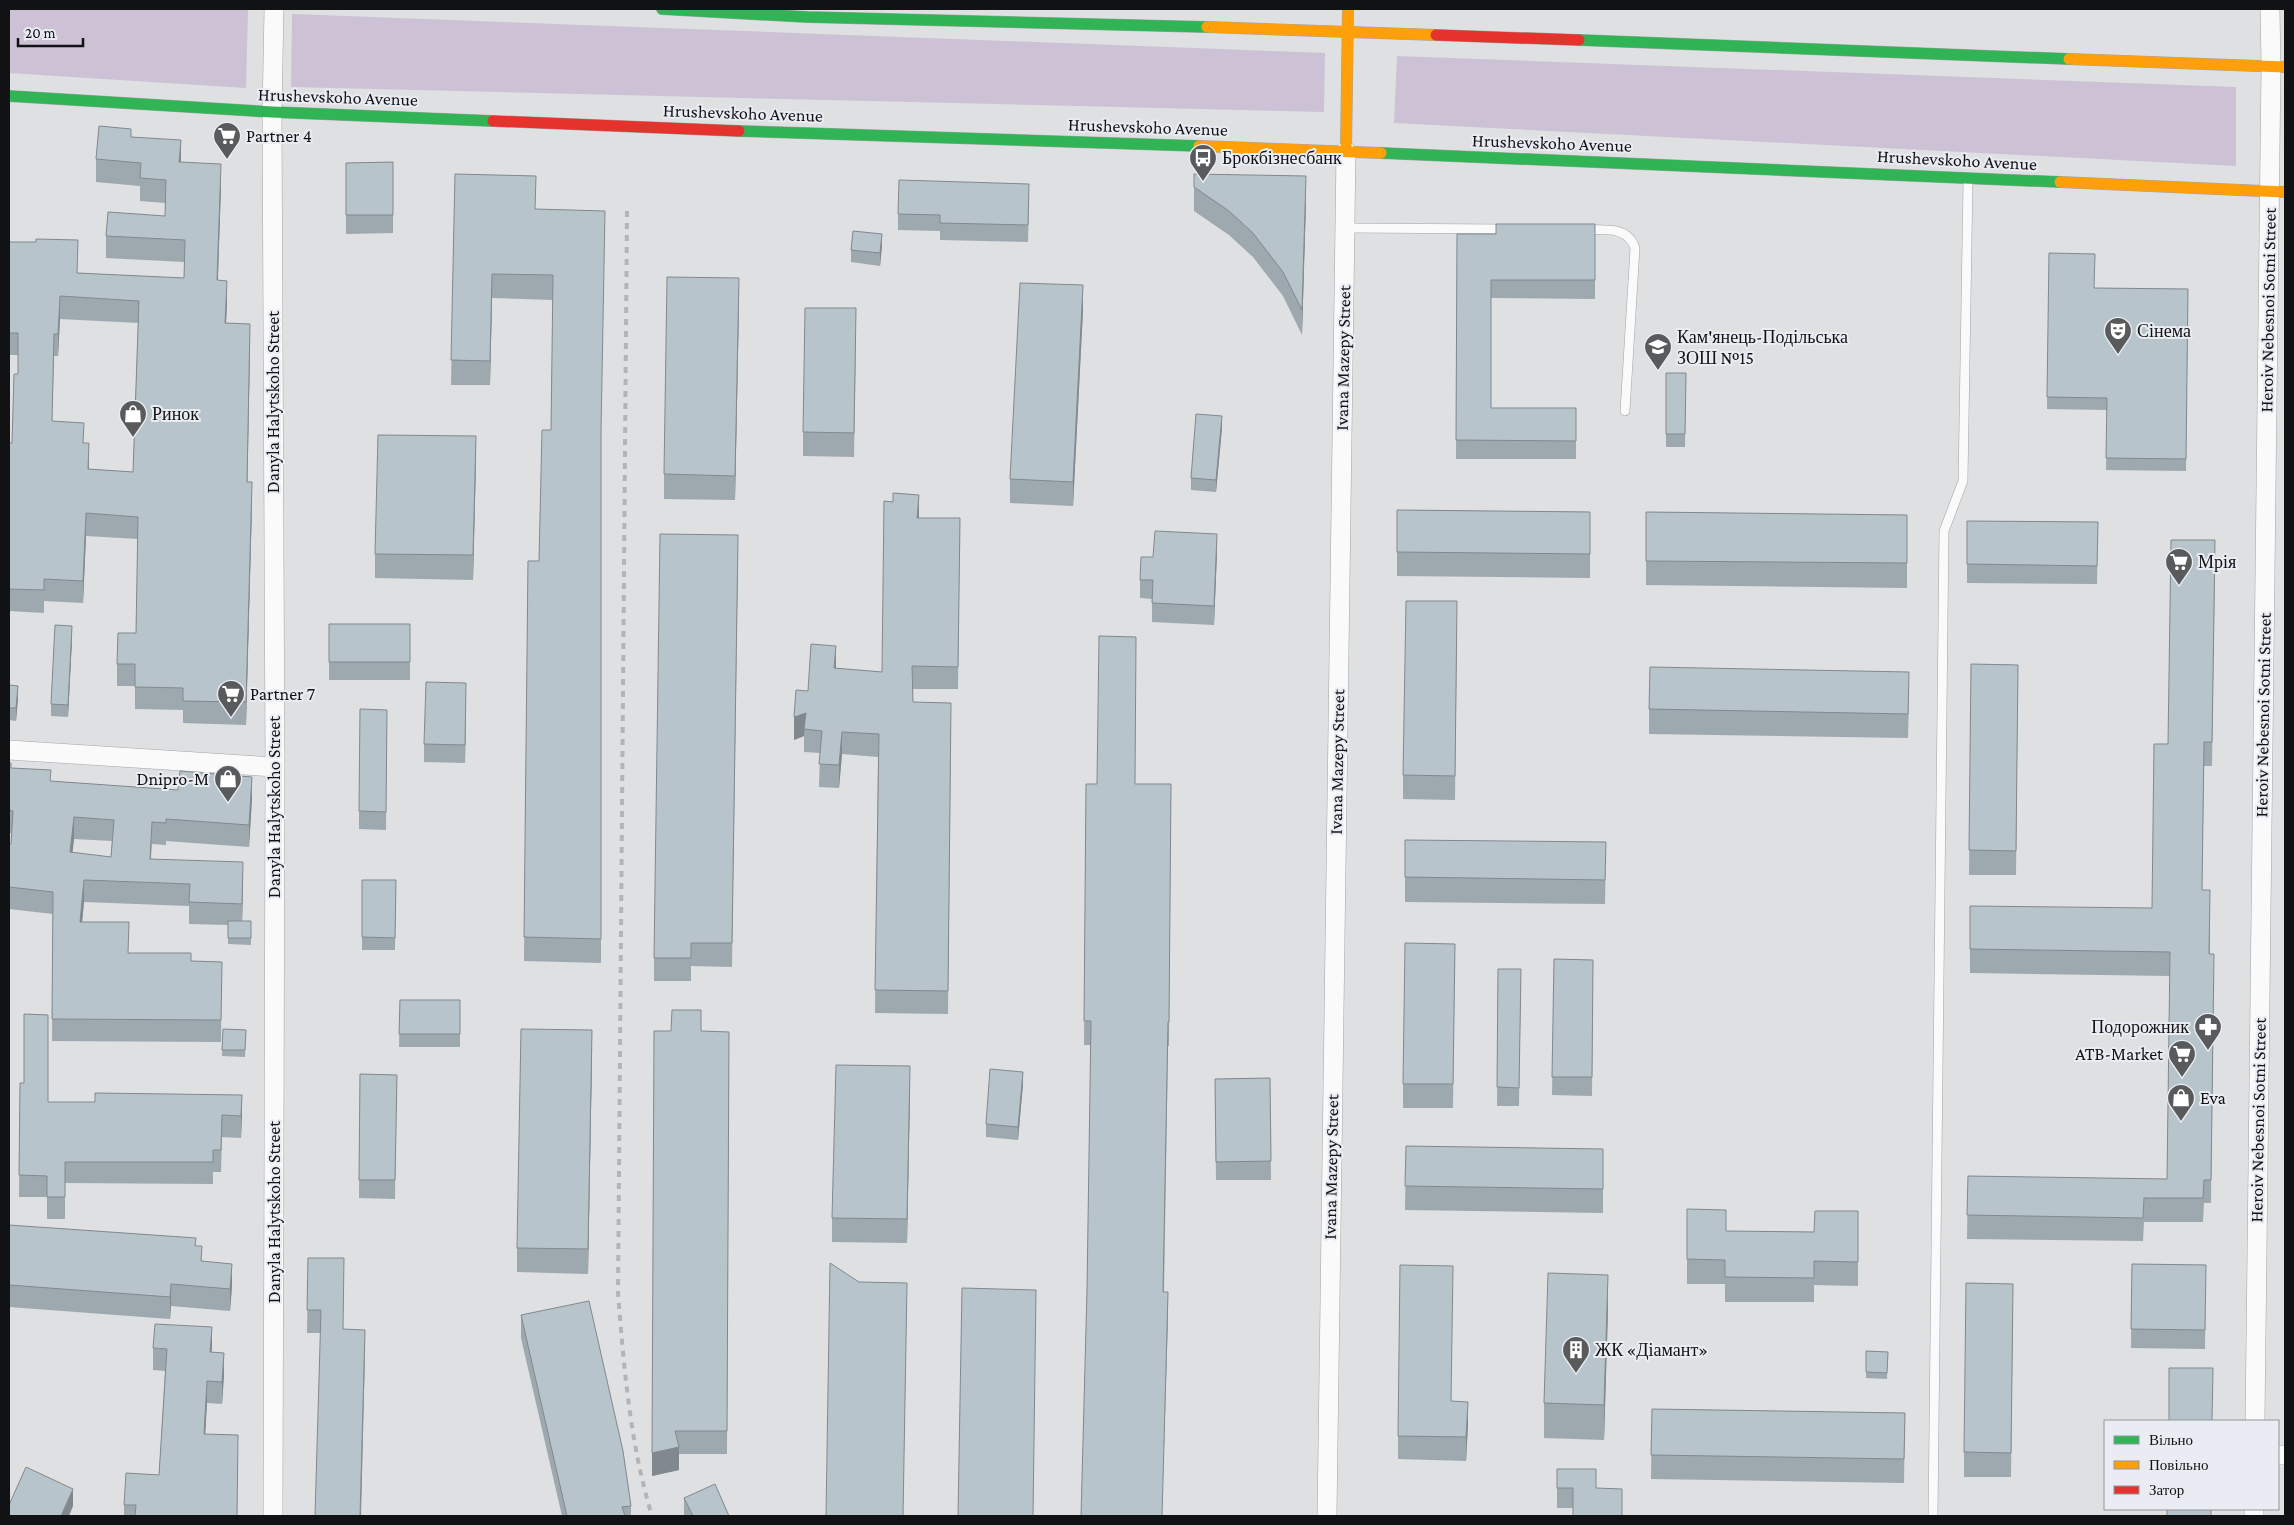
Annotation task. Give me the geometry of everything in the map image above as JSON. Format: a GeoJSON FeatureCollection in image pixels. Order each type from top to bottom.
{"type":"FeatureCollection","features":[{"type":"Feature","properties":{"kind":"main road"},"geometry":{"type":"LineString","coordinates":[[662,9],[1348,31],[2278,66]]}},
{"type":"Feature","properties":{"kind":"main road","name":"Ivana Mazepy Street"},"geometry":{"type":"LineString","coordinates":[[1346,151],[1348,9]]}},
{"type":"Feature","properties":{"kind":"main road","name":"Hrushevskoho Avenue"},"geometry":{"type":"LineString","coordinates":[[9,96],[272,112],[800,134],[1346,151],[2277,192]]}},
{"type":"Feature","properties":{"kind":"street","name":"Danyla Halytskoho Street"},"geometry":{"type":"LineString","coordinates":[[273,1516],[275,767],[272,112],[274,9]]}},
{"type":"Feature","properties":{"kind":"street","name":"Heroiv Nebesnoi Sotni Street"},"geometry":{"type":"LineString","coordinates":[[2255,1420],[2277,192],[2278,66],[2270,9]]}},
{"type":"Feature","properties":{"kind":"street","name":"Ivana Mazepy Street"},"geometry":{"type":"LineString","coordinates":[[1327,1516],[1346,151]]}},
{"type":"Feature","properties":{"kind":"street"},"geometry":{"type":"LineString","coordinates":[[9,750],[275,767]]}},
{"type":"Feature","properties":{"kind":"lane"},"geometry":{"type":"LineString","coordinates":[[1933,1516],[1944,531],[1963,481],[1968,178]]}},
{"type":"Feature","properties":{"kind":"lane"},"geometry":{"type":"LineString","coordinates":[[1345,228],[1518,230]]}},
{"type":"Feature","properties":{"kind":"lane"},"geometry":{"type":"LineString","coordinates":[[1577,230],[1617,231],[1628,234],[1635,248],[1625,411]]}},
{"type":"Feature","properties":{"kind":"shaded area"},"geometry":{"type":"Polygon","coordinates":[[[9,9],[248,10],[246,88],[9,73],[9,9]]]}},
{"type":"Feature","properties":{"kind":"shaded area"},"geometry":{"type":"Polygon","coordinates":[[[292,14],[1325,53],[1324,112],[291,87],[292,14]]]}},
{"type":"Feature","properties":{"kind":"shaded area"},"geometry":{"type":"Polygon","coordinates":[[[1397,56],[2236,87],[2236,166],[1394,123],[1397,56]]]}},
{"type":"Feature","properties":{"kind":"building"},"geometry":{"type":"Polygon","coordinates":[[[99,126],[131,129],[131,137],[181,140],[179,162],[221,164],[217,280],[227,281],[225,323],[250,324],[247,482],[252,482],[246,702],[183,701],[183,688],[135,687],[135,664],[117,664],[118,633],[136,633],[138,517],[86,513],[83,581],[44,579],[44,590],[9,589],[9,443],[12,443],[14,374],[18,374],[18,333],[9,333],[9,242],[36,242],[36,239],[78,240],[77,273],[184,278],[185,240],[106,236],[108,212],[165,216],[166,180],[140,178],[141,163],[96,159],[99,126]],[[60,296],[58,334],[54,334],[52,421],[84,423],[83,443],[89,443],[88,469],[133,472],[139,301],[60,296]]]}},
{"type":"Feature","properties":{"kind":"building"},"geometry":{"type":"Polygon","coordinates":[[[393,162],[393,215],[346,215],[346,163],[393,162]]]}},
{"type":"Feature","properties":{"kind":"building"},"geometry":{"type":"Polygon","coordinates":[[[455,174],[536,176],[535,209],[605,211],[601,431],[601,939],[524,937],[528,561],[539,561],[542,430],[551,430],[553,275],[492,274],[490,361],[451,360],[455,174]]]}},
{"type":"Feature","properties":{"kind":"building"},"geometry":{"type":"Polygon","coordinates":[[[1194,174],[1306,176],[1302,310],[1283,272],[1253,233],[1229,211],[1194,187],[1194,174]]]}},
{"type":"Feature","properties":{"kind":"building"},"geometry":{"type":"Polygon","coordinates":[[[899,180],[1029,184],[1028,225],[940,223],[940,215],[898,214],[899,180]]]}},
{"type":"Feature","properties":{"kind":"building"},"geometry":{"type":"Polygon","coordinates":[[[1496,224],[1595,224],[1595,280],[1491,280],[1491,408],[1576,408],[1576,441],[1456,440],[1457,234],[1496,234],[1496,224]]]}},
{"type":"Feature","properties":{"kind":"building"},"geometry":{"type":"Polygon","coordinates":[[[853,231],[882,234],[880,253],[851,250],[853,231]]]}},
{"type":"Feature","properties":{"kind":"building","name":"Сінема"},"geometry":{"type":"Polygon","coordinates":[[[2049,253],[2095,254],[2094,288],[2188,289],[2186,459],[2106,458],[2107,398],[2047,397],[2049,253]]]}},
{"type":"Feature","properties":{"kind":"building"},"geometry":{"type":"Polygon","coordinates":[[[667,277],[739,278],[735,476],[664,474],[667,277]]]}},
{"type":"Feature","properties":{"kind":"building"},"geometry":{"type":"Polygon","coordinates":[[[1020,283],[1083,285],[1073,482],[1010,479],[1020,283]]]}},
{"type":"Feature","properties":{"kind":"building"},"geometry":{"type":"Polygon","coordinates":[[[805,308],[856,308],[854,433],[803,432],[805,308]]]}},
{"type":"Feature","properties":{"kind":"building"},"geometry":{"type":"Polygon","coordinates":[[[1666,373],[1686,373],[1685,434],[1666,434],[1666,373]]]}},
{"type":"Feature","properties":{"kind":"building"},"geometry":{"type":"Polygon","coordinates":[[[1196,414],[1222,416],[1216,480],[1191,478],[1196,414]]]}},
{"type":"Feature","properties":{"kind":"building"},"geometry":{"type":"Polygon","coordinates":[[[378,435],[476,436],[473,555],[375,554],[378,435]]]}},
{"type":"Feature","properties":{"kind":"building"},"geometry":{"type":"Polygon","coordinates":[[[893,493],[919,495],[917,518],[960,518],[958,667],[912,666],[913,702],[951,703],[948,991],[875,990],[879,734],[842,732],[839,765],[819,764],[822,731],[804,729],[806,713],[794,717],[796,690],[808,691],[811,644],[836,646],[834,668],[882,672],[884,501],[893,502],[893,493]]]}},
{"type":"Feature","properties":{"kind":"building"},"geometry":{"type":"Polygon","coordinates":[[[1397,510],[1590,512],[1590,554],[1397,552],[1397,510]]]}},
{"type":"Feature","properties":{"kind":"building"},"geometry":{"type":"Polygon","coordinates":[[[1646,512],[1907,515],[1907,563],[1646,561],[1646,512]]]}},
{"type":"Feature","properties":{"kind":"building"},"geometry":{"type":"Polygon","coordinates":[[[1967,521],[2098,522],[2097,566],[1967,564],[1967,521]]]}},
{"type":"Feature","properties":{"kind":"building"},"geometry":{"type":"Polygon","coordinates":[[[1155,531],[1217,534],[1214,606],[1152,603],[1153,580],[1140,580],[1141,557],[1153,557],[1155,531]]]}},
{"type":"Feature","properties":{"kind":"building"},"geometry":{"type":"Polygon","coordinates":[[[660,534],[738,535],[732,943],[691,943],[691,958],[654,958],[660,534]]]}},
{"type":"Feature","properties":{"kind":"building"},"geometry":{"type":"Polygon","coordinates":[[[2171,540],[2215,540],[2212,742],[2204,742],[2202,890],[2210,890],[2209,954],[2214,954],[2211,1180],[2204,1180],[2203,1198],[2144,1198],[2143,1218],[1967,1215],[1968,1176],[2167,1179],[2170,952],[1970,949],[1970,906],[2152,908],[2154,744],[2168,744],[2171,540]]]}},
{"type":"Feature","properties":{"kind":"building"},"geometry":{"type":"Polygon","coordinates":[[[1406,601],[1457,601],[1455,776],[1403,775],[1406,601]]]}},
{"type":"Feature","properties":{"kind":"building"},"geometry":{"type":"Polygon","coordinates":[[[329,624],[410,624],[410,662],[329,662],[329,624]]]}},
{"type":"Feature","properties":{"kind":"building"},"geometry":{"type":"Polygon","coordinates":[[[55,625],[72,626],[68,705],[51,704],[55,625]]]}},
{"type":"Feature","properties":{"kind":"building"},"geometry":{"type":"Polygon","coordinates":[[[1099,636],[1136,637],[1135,784],[1171,784],[1169,1022],[1163,1292],[1168,1292],[1162,1516],[1081,1516],[1091,1021],[1084,1021],[1086,784],[1097,784],[1099,636]]]}},
{"type":"Feature","properties":{"kind":"building"},"geometry":{"type":"Polygon","coordinates":[[[1971,664],[2018,665],[2016,851],[1969,850],[1971,664]]]}},
{"type":"Feature","properties":{"kind":"building"},"geometry":{"type":"Polygon","coordinates":[[[1650,667],[1909,672],[1908,714],[1649,709],[1650,667]]]}},
{"type":"Feature","properties":{"kind":"building"},"geometry":{"type":"Polygon","coordinates":[[[426,682],[466,683],[465,745],[424,744],[426,682]]]}},
{"type":"Feature","properties":{"kind":"building"},"geometry":{"type":"Polygon","coordinates":[[[9,685],[18,686],[16,708],[9,708],[9,685]]]}},
{"type":"Feature","properties":{"kind":"building"},"geometry":{"type":"Polygon","coordinates":[[[360,709],[387,710],[386,812],[359,811],[360,709]]]}},
{"type":"Feature","properties":{"kind":"building"},"geometry":{"type":"Polygon","coordinates":[[[9,763],[11,763],[11,768],[51,770],[50,781],[178,790],[180,771],[252,777],[249,825],[166,819],[166,823],[152,822],[150,859],[243,862],[242,904],[189,902],[190,884],[84,880],[80,922],[129,922],[128,953],[191,953],[191,961],[222,962],[221,1020],[52,1019],[53,892],[9,887],[9,844],[11,844],[13,811],[9,810],[9,763]],[[74,817],[70,852],[111,857],[114,820],[74,817]]]}},
{"type":"Feature","properties":{"kind":"building"},"geometry":{"type":"Polygon","coordinates":[[[1405,840],[1606,842],[1605,880],[1405,877],[1405,840]]]}},
{"type":"Feature","properties":{"kind":"building"},"geometry":{"type":"Polygon","coordinates":[[[362,880],[396,880],[395,938],[362,937],[362,880]]]}},
{"type":"Feature","properties":{"kind":"building"},"geometry":{"type":"Polygon","coordinates":[[[228,921],[251,921],[251,938],[228,938],[228,921]]]}},
{"type":"Feature","properties":{"kind":"building"},"geometry":{"type":"Polygon","coordinates":[[[1405,943],[1455,944],[1453,1084],[1403,1084],[1405,943]]]}},
{"type":"Feature","properties":{"kind":"building"},"geometry":{"type":"Polygon","coordinates":[[[1554,959],[1593,960],[1592,1077],[1552,1077],[1554,959]]]}},
{"type":"Feature","properties":{"kind":"building"},"geometry":{"type":"Polygon","coordinates":[[[1498,969],[1521,969],[1519,1088],[1497,1087],[1498,969]]]}},
{"type":"Feature","properties":{"kind":"building"},"geometry":{"type":"Polygon","coordinates":[[[400,1000],[460,1000],[460,1034],[399,1034],[400,1000]]]}},
{"type":"Feature","properties":{"kind":"building"},"geometry":{"type":"Polygon","coordinates":[[[672,1010],[701,1010],[701,1031],[729,1032],[727,1431],[675,1431],[679,1447],[652,1453],[654,1031],[671,1031],[672,1010]]]}},
{"type":"Feature","properties":{"kind":"building"},"geometry":{"type":"Polygon","coordinates":[[[24,1014],[48,1015],[48,1102],[95,1102],[95,1093],[242,1095],[241,1116],[222,1115],[221,1150],[213,1150],[213,1162],[65,1162],[65,1197],[47,1197],[47,1176],[19,1175],[20,1083],[24,1083],[24,1014]]]}},
{"type":"Feature","properties":{"kind":"building"},"geometry":{"type":"Polygon","coordinates":[[[223,1029],[246,1030],[245,1050],[222,1050],[223,1029]]]}},
{"type":"Feature","properties":{"kind":"building"},"geometry":{"type":"Polygon","coordinates":[[[521,1029],[592,1030],[588,1249],[517,1248],[521,1029]]]}},
{"type":"Feature","properties":{"kind":"building"},"geometry":{"type":"Polygon","coordinates":[[[836,1065],[910,1066],[907,1219],[832,1218],[836,1065]]]}},
{"type":"Feature","properties":{"kind":"building"},"geometry":{"type":"Polygon","coordinates":[[[990,1069],[1023,1072],[1018,1127],[986,1124],[990,1069]]]}},
{"type":"Feature","properties":{"kind":"building"},"geometry":{"type":"Polygon","coordinates":[[[360,1074],[397,1075],[395,1180],[359,1180],[360,1074]]]}},
{"type":"Feature","properties":{"kind":"building"},"geometry":{"type":"Polygon","coordinates":[[[1270,1078],[1271,1161],[1216,1162],[1215,1079],[1270,1078]]]}},
{"type":"Feature","properties":{"kind":"building"},"geometry":{"type":"Polygon","coordinates":[[[1406,1146],[1603,1149],[1603,1189],[1405,1186],[1406,1146]]]}},
{"type":"Feature","properties":{"kind":"building"},"geometry":{"type":"Polygon","coordinates":[[[1687,1209],[1726,1210],[1726,1231],[1814,1232],[1815,1211],[1858,1211],[1858,1262],[1814,1261],[1814,1278],[1725,1277],[1725,1260],[1687,1259],[1687,1209]]]}},
{"type":"Feature","properties":{"kind":"building"},"geometry":{"type":"Polygon","coordinates":[[[9,1225],[196,1238],[195,1246],[202,1246],[201,1261],[232,1264],[230,1289],[171,1284],[170,1297],[9,1285],[9,1225]]]}},
{"type":"Feature","properties":{"kind":"building"},"geometry":{"type":"Polygon","coordinates":[[[308,1258],[344,1258],[343,1329],[365,1330],[360,1516],[315,1516],[321,1310],[307,1310],[308,1258]]]}},
{"type":"Feature","properties":{"kind":"building"},"geometry":{"type":"Polygon","coordinates":[[[830,1263],[859,1282],[907,1283],[903,1516],[826,1516],[830,1263]]]}},
{"type":"Feature","properties":{"kind":"building"},"geometry":{"type":"Polygon","coordinates":[[[2132,1264],[2206,1265],[2205,1330],[2131,1329],[2132,1264]]]}},
{"type":"Feature","properties":{"kind":"building"},"geometry":{"type":"Polygon","coordinates":[[[1400,1265],[1453,1266],[1451,1401],[1468,1402],[1466,1437],[1398,1436],[1400,1265]]]}},
{"type":"Feature","properties":{"kind":"building","name":"ЖК «Діамант»"},"geometry":{"type":"Polygon","coordinates":[[[1548,1273],[1608,1275],[1604,1405],[1544,1403],[1548,1273]]]}},
{"type":"Feature","properties":{"kind":"building"},"geometry":{"type":"Polygon","coordinates":[[[1966,1283],[2013,1284],[2011,1453],[1964,1452],[1966,1283]]]}},
{"type":"Feature","properties":{"kind":"building"},"geometry":{"type":"Polygon","coordinates":[[[962,1288],[1036,1290],[1033,1516],[958,1516],[962,1288]]]}},
{"type":"Feature","properties":{"kind":"building"},"geometry":{"type":"Polygon","coordinates":[[[589,1301],[623,1451],[631,1506],[622,1507],[625,1516],[567,1516],[521,1315],[589,1301]]]}},
{"type":"Feature","properties":{"kind":"building"},"geometry":{"type":"Polygon","coordinates":[[[155,1324],[212,1327],[210,1352],[224,1353],[222,1382],[207,1381],[204,1434],[238,1435],[237,1516],[135,1516],[136,1505],[124,1505],[126,1473],[159,1475],[167,1349],[153,1348],[155,1324]]]}},
{"type":"Feature","properties":{"kind":"building"},"geometry":{"type":"Polygon","coordinates":[[[1866,1351],[1888,1352],[1887,1373],[1866,1372],[1866,1351]]]}},
{"type":"Feature","properties":{"kind":"building"},"geometry":{"type":"Polygon","coordinates":[[[2169,1368],[2213,1368],[2212,1420],[2169,1420],[2169,1368]]]}},
{"type":"Feature","properties":{"kind":"building"},"geometry":{"type":"Polygon","coordinates":[[[1652,1409],[1905,1413],[1904,1459],[1651,1455],[1652,1409]]]}},
{"type":"Feature","properties":{"kind":"building"},"geometry":{"type":"Polygon","coordinates":[[[26,1467],[73,1489],[61,1516],[9,1516],[9,1505],[26,1467]]]}},
{"type":"Feature","properties":{"kind":"building"},"geometry":{"type":"Polygon","coordinates":[[[1557,1469],[1596,1469],[1596,1488],[1622,1489],[1622,1516],[1573,1516],[1573,1488],[1557,1488],[1557,1469]]]}},
{"type":"Feature","properties":{"kind":"building"},"geometry":{"type":"Polygon","coordinates":[[[715,1484],[729,1516],[693,1516],[684,1498],[715,1484]]]}},
{"type":"Feature","properties":{"kind":"building"},"geometry":{"type":"Polygon","coordinates":[[[2167,1510],[2211,1510],[2211,1516],[2167,1516],[2167,1510]]]}},
{"type":"Feature","properties":{"kind":"railway"},"geometry":{"type":"LineString","coordinates":[[627,211],[618,1293],[633,1434],[644,1489],[652,1516]]}},
{"type":"Feature","properties":{"kind":"traffic: fast"},"geometry":{"type":"LineString","coordinates":[[662,9],[807,17],[1207,27]]}},
{"type":"Feature","properties":{"kind":"traffic: fast"},"geometry":{"type":"LineString","coordinates":[[1579,40],[2069,59]]}},
{"type":"Feature","properties":{"kind":"traffic: fast"},"geometry":{"type":"LineString","coordinates":[[9,96],[272,112],[493,121]]}},
{"type":"Feature","properties":{"kind":"traffic: fast"},"geometry":{"type":"LineString","coordinates":[[739,131],[1199,146]]}},
{"type":"Feature","properties":{"kind":"traffic: fast"},"geometry":{"type":"LineString","coordinates":[[1381,153],[2060,182]]}},
{"type":"Feature","properties":{"kind":"traffic: slow"},"geometry":{"type":"LineString","coordinates":[[1346,151],[1348,9]]}},
{"type":"Feature","properties":{"kind":"traffic: slow"},"geometry":{"type":"LineString","coordinates":[[1207,27],[1436,35]]}},
{"type":"Feature","properties":{"kind":"traffic: slow"},"geometry":{"type":"LineString","coordinates":[[2069,59],[2285,67]]}},
{"type":"Feature","properties":{"kind":"traffic: slow"},"geometry":{"type":"LineString","coordinates":[[1199,146],[1381,153]]}},
{"type":"Feature","properties":{"kind":"traffic: slow"},"geometry":{"type":"LineString","coordinates":[[2060,182],[2285,192]]}},
{"type":"Feature","properties":{"kind":"traffic: jam"},"geometry":{"type":"LineString","coordinates":[[1436,35],[1579,40]]}},
{"type":"Feature","properties":{"kind":"traffic: jam"},"geometry":{"type":"LineString","coordinates":[[493,121],[739,131]]}},
{"type":"Feature","properties":{"kind":"place","name":"Partner 4"},"geometry":{"type":"Point","coordinates":[227,160]}},
{"type":"Feature","properties":{"kind":"place","name":"Брокбізнесбанк"},"geometry":{"type":"Point","coordinates":[1203,182]}},
{"type":"Feature","properties":{"kind":"place","name":"Сінема"},"geometry":{"type":"Point","coordinates":[2118,355]}},
{"type":"Feature","properties":{"kind":"place","name":"Кам'янець-Подільська ЗОШ №15"},"geometry":{"type":"Point","coordinates":[1658,371]}},
{"type":"Feature","properties":{"kind":"place","name":"Ринок"},"geometry":{"type":"Point","coordinates":[133,438]}},
{"type":"Feature","properties":{"kind":"place","name":"Мрія"},"geometry":{"type":"Point","coordinates":[2179,586]}},
{"type":"Feature","properties":{"kind":"place","name":"Partner 7"},"geometry":{"type":"Point","coordinates":[231,718]}},
{"type":"Feature","properties":{"kind":"place","name":"Dnipro-M"},"geometry":{"type":"Point","coordinates":[228,803]}},
{"type":"Feature","properties":{"kind":"place","name":"Подорожник"},"geometry":{"type":"Point","coordinates":[2208,1051]}},
{"type":"Feature","properties":{"kind":"place","name":"ATB-Market"},"geometry":{"type":"Point","coordinates":[2182,1078]}},
{"type":"Feature","properties":{"kind":"place","name":"Eva"},"geometry":{"type":"Point","coordinates":[2181,1122]}},
{"type":"Feature","properties":{"kind":"place","name":"ЖК «Діамант»"},"geometry":{"type":"Point","coordinates":[1576,1374]}}]}
